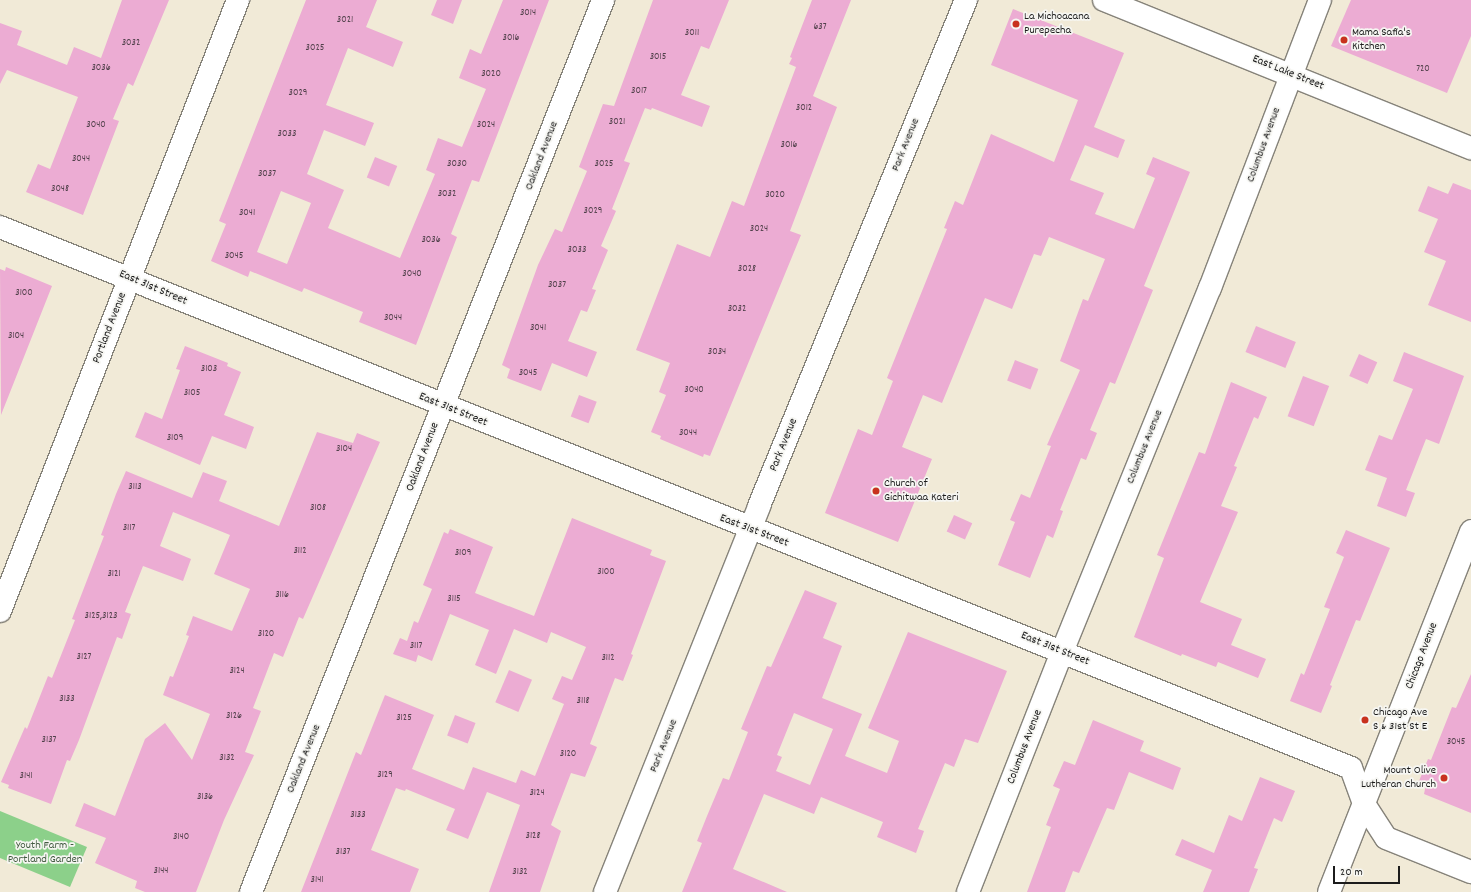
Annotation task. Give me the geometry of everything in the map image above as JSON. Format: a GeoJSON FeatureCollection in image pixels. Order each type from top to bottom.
{"type":"FeatureCollection","features":[{"type":"Feature","properties":{"kind":"street","name":"Portland Avenue"},"geometry":{"type":"LineString","coordinates":[[0,612],[238,0]]}},
{"type":"Feature","properties":{"kind":"street","name":"Oakland Avenue"},"geometry":{"type":"LineString","coordinates":[[251,892],[603,0]]}},
{"type":"Feature","properties":{"kind":"street","name":"Park Avenue"},"geometry":{"type":"LineString","coordinates":[[606,892],[751,529],[966,0]]}},
{"type":"Feature","properties":{"kind":"street","name":"East Lake Street"},"geometry":{"type":"LineString","coordinates":[[1104,0],[1471,148]]}},
{"type":"Feature","properties":{"kind":"street","name":"Columbus Avenue"},"geometry":{"type":"LineString","coordinates":[[968,892],[1062,652],[1210,288],[1290,74],[1320,0]]}},
{"type":"Feature","properties":{"kind":"street","name":"East 31st Street"},"geometry":{"type":"LineString","coordinates":[[0,227],[129,277],[166,294],[1351,768],[1364,804],[1386,838],[1471,872]]}},
{"type":"Feature","properties":{"kind":"street","name":"Chicago Avenue"},"geometry":{"type":"LineString","coordinates":[[1329,892],[1471,531]]}},
{"type":"Feature","properties":{"kind":"green space","name":"Youth Farm - Portland Garden"},"geometry":{"type":"Polygon","coordinates":[[[0,811],[87,847],[70,887],[0,858],[0,811]]]}},
{"type":"Feature","properties":{"kind":"building"},"geometry":{"type":"Polygon","coordinates":[[[122,0],[169,0],[133,86],[128,83],[113,119],[119,121],[83,215],[26,192],[38,164],[50,169],[78,97],[7,70],[0,84],[0,23],[22,31],[17,45],[67,65],[74,47],[101,58],[122,0]]]}},
{"type":"Feature","properties":{"kind":"building"},"geometry":{"type":"Polygon","coordinates":[[[306,0],[377,0],[366,27],[403,42],[393,67],[348,48],[326,105],[374,123],[365,146],[324,130],[307,174],[344,190],[328,228],[400,258],[435,174],[426,170],[438,138],[462,147],[486,89],[459,78],[470,49],[481,54],[503,0],[549,0],[479,182],[472,180],[451,234],[457,237],[416,345],[359,322],[363,312],[304,288],[302,292],[250,271],[248,277],[211,261],[226,224],[219,221],[306,0]],[[281,191],[257,252],[287,264],[311,203],[281,191]]]}},
{"type":"Feature","properties":{"kind":"building"},"geometry":{"type":"Polygon","coordinates":[[[437,0],[462,0],[453,24],[431,15],[437,0]]]}},
{"type":"Feature","properties":{"kind":"building"},"geometry":{"type":"Polygon","coordinates":[[[653,0],[729,0],[709,49],[701,46],[681,95],[710,106],[702,127],[652,108],[651,110],[645,108],[624,161],[630,163],[612,209],[616,211],[601,246],[608,250],[592,289],[596,290],[587,312],[581,310],[568,341],[597,352],[587,377],[552,363],[541,391],[507,378],[510,369],[502,365],[538,265],[555,229],[562,232],[587,171],[579,167],[603,104],[614,106],[653,0]]]}},
{"type":"Feature","properties":{"kind":"building"},"geometry":{"type":"Polygon","coordinates":[[[812,0],[851,0],[813,96],[837,107],[790,231],[801,235],[710,456],[704,454],[703,457],[660,439],[661,436],[651,432],[666,395],[659,392],[670,363],[636,350],[677,244],[710,257],[732,201],[744,206],[796,67],[789,64],[792,58],[790,57],[812,0]]]}},
{"type":"Feature","properties":{"kind":"building"},"geometry":{"type":"Polygon","coordinates":[[[1351,0],[1471,0],[1471,36],[1447,93],[1331,46],[1351,0]]]}},
{"type":"Feature","properties":{"kind":"building"},"geometry":{"type":"Polygon","coordinates":[[[1013,9],[1124,53],[1094,127],[1125,140],[1118,158],[1085,145],[1070,180],[1104,193],[1095,214],[1134,229],[1155,178],[1146,174],[1153,157],[1190,172],[1144,286],[1153,290],[1115,384],[1110,382],[1090,430],[1097,433],[1086,460],[1081,458],[1060,510],[1063,511],[1053,538],[1047,535],[1030,578],[998,565],[1015,522],[1010,520],[1021,494],[1030,498],[1051,446],[1047,445],[1080,370],[1060,361],[1083,299],[1088,301],[1105,259],[1049,237],[1041,256],[1034,254],[1012,309],[985,298],[942,403],[923,395],[902,447],[932,459],[898,542],[825,513],[858,429],[872,435],[893,381],[887,378],[947,229],[944,228],[955,201],[963,205],[991,134],[1054,162],[1078,100],[991,65],[1013,9]]]}},
{"type":"Feature","properties":{"kind":"building"},"geometry":{"type":"Polygon","coordinates":[[[375,157],[397,166],[389,186],[367,177],[375,157]]]}},
{"type":"Feature","properties":{"kind":"building"},"geometry":{"type":"Polygon","coordinates":[[[1453,183],[1471,190],[1471,322],[1428,305],[1446,261],[1424,252],[1438,219],[1418,211],[1428,186],[1448,194],[1453,183]]]}},
{"type":"Feature","properties":{"kind":"building"},"geometry":{"type":"Polygon","coordinates":[[[6,267],[52,286],[1,415],[0,269],[5,271],[6,267]]]}},
{"type":"Feature","properties":{"kind":"building"},"geometry":{"type":"Polygon","coordinates":[[[1256,326],[1296,342],[1285,368],[1246,352],[1256,326]]]}},
{"type":"Feature","properties":{"kind":"building"},"geometry":{"type":"Polygon","coordinates":[[[185,346],[228,363],[227,366],[241,372],[224,415],[254,427],[246,449],[212,436],[200,465],[135,437],[145,412],[162,419],[180,370],[176,369],[185,346]]]}},
{"type":"Feature","properties":{"kind":"building"},"geometry":{"type":"Polygon","coordinates":[[[1404,352],[1464,376],[1439,444],[1426,439],[1406,490],[1415,493],[1406,517],[1377,506],[1387,478],[1365,470],[1379,435],[1392,440],[1413,389],[1393,381],[1404,352]]]}},
{"type":"Feature","properties":{"kind":"building"},"geometry":{"type":"Polygon","coordinates":[[[1359,354],[1377,362],[1368,384],[1349,376],[1359,354]]]}},
{"type":"Feature","properties":{"kind":"building"},"geometry":{"type":"Polygon","coordinates":[[[1015,360],[1038,369],[1030,389],[1007,381],[1015,360]]]}},
{"type":"Feature","properties":{"kind":"building"},"geometry":{"type":"Polygon","coordinates":[[[1303,376],[1329,386],[1314,426],[1288,416],[1303,376]]]}},
{"type":"Feature","properties":{"kind":"building"},"geometry":{"type":"Polygon","coordinates":[[[1231,382],[1267,397],[1258,419],[1254,417],[1234,466],[1237,467],[1221,506],[1238,512],[1200,602],[1242,619],[1231,645],[1266,659],[1258,678],[1218,662],[1216,667],[1182,654],[1181,656],[1134,637],[1164,558],[1157,555],[1199,452],[1205,454],[1231,382]]]}},
{"type":"Feature","properties":{"kind":"building"},"geometry":{"type":"Polygon","coordinates":[[[579,395],[597,402],[588,423],[571,416],[579,395]]]}},
{"type":"Feature","properties":{"kind":"building"},"geometry":{"type":"Polygon","coordinates":[[[317,432],[353,443],[357,433],[380,442],[303,619],[299,617],[283,657],[274,653],[253,708],[261,711],[245,752],[254,755],[224,820],[196,892],[145,892],[135,888],[137,881],[95,863],[106,838],[75,826],[84,803],[115,816],[145,739],[165,723],[192,760],[210,714],[163,695],[170,676],[173,677],[189,636],[186,635],[193,616],[232,631],[250,589],[214,574],[230,535],[173,512],[160,546],[191,559],[183,581],[143,566],[125,612],[131,614],[122,639],[117,637],[79,740],[70,761],[67,760],[51,804],[8,788],[9,785],[1,782],[25,727],[27,729],[48,676],[52,678],[75,620],[72,619],[104,536],[101,535],[126,471],[192,498],[203,472],[227,481],[219,501],[279,526],[317,432]]]}},
{"type":"Feature","properties":{"kind":"building"},"geometry":{"type":"Polygon","coordinates":[[[954,515],[972,523],[965,540],[947,531],[954,515]]]}},
{"type":"Feature","properties":{"kind":"building"},"geometry":{"type":"Polygon","coordinates":[[[572,518],[652,550],[650,555],[666,561],[631,654],[633,655],[623,681],[615,678],[590,744],[597,747],[585,777],[571,773],[551,825],[561,831],[540,892],[489,892],[520,805],[487,792],[468,839],[446,830],[455,809],[406,789],[405,791],[396,788],[371,850],[419,869],[410,892],[301,892],[356,752],[361,755],[385,695],[434,715],[412,769],[464,790],[473,767],[516,783],[521,770],[535,776],[564,704],[552,699],[562,676],[572,680],[586,647],[551,632],[547,643],[514,629],[496,674],[475,665],[489,630],[450,614],[432,661],[418,655],[416,662],[393,654],[400,638],[407,641],[414,621],[418,623],[432,589],[423,585],[444,532],[448,534],[450,529],[493,547],[475,593],[534,616],[572,518]]]}},
{"type":"Feature","properties":{"kind":"building"},"geometry":{"type":"Polygon","coordinates":[[[1346,530],[1390,548],[1360,621],[1356,620],[1330,685],[1332,686],[1321,713],[1290,701],[1301,673],[1304,675],[1330,609],[1324,607],[1344,557],[1336,553],[1346,530]]]}},
{"type":"Feature","properties":{"kind":"building"},"geometry":{"type":"Polygon","coordinates":[[[805,590],[837,603],[823,638],[842,646],[822,698],[862,714],[845,756],[887,773],[899,741],[868,728],[908,632],[1007,671],[978,743],[965,739],[954,767],[945,763],[918,829],[924,831],[916,853],[877,837],[883,822],[821,797],[814,814],[764,794],[733,869],[787,892],[682,892],[702,843],[697,841],[707,816],[723,778],[729,780],[748,732],[741,729],[767,666],[771,667],[805,590]],[[794,713],[777,755],[782,757],[776,771],[810,785],[833,729],[794,713]]]}},
{"type":"Feature","properties":{"kind":"building"},"geometry":{"type":"Polygon","coordinates":[[[509,670],[532,680],[518,712],[495,702],[509,670]]]}},
{"type":"Feature","properties":{"kind":"building"},"geometry":{"type":"Polygon","coordinates":[[[1471,674],[1471,813],[1424,794],[1426,784],[1419,781],[1428,759],[1431,760],[1452,707],[1456,708],[1471,674]]]}},
{"type":"Feature","properties":{"kind":"building"},"geometry":{"type":"Polygon","coordinates":[[[455,715],[476,723],[468,743],[447,736],[455,715]]]}},
{"type":"Feature","properties":{"kind":"building"},"geometry":{"type":"Polygon","coordinates":[[[1093,720],[1144,741],[1140,751],[1181,768],[1173,790],[1129,772],[1114,810],[1107,808],[1079,873],[1073,871],[1065,892],[1027,892],[1051,827],[1046,825],[1060,789],[1053,786],[1064,761],[1075,765],[1093,720]]]}},
{"type":"Feature","properties":{"kind":"building"},"geometry":{"type":"Polygon","coordinates":[[[1260,777],[1295,791],[1282,822],[1274,818],[1254,868],[1258,869],[1249,892],[1203,892],[1212,870],[1175,855],[1182,839],[1214,853],[1229,815],[1242,821],[1260,777]]]}},
{"type":"Feature","properties":{"kind":"place","name":"La Michoacana Purepecha"},"geometry":{"type":"Point","coordinates":[1016,24]}},
{"type":"Feature","properties":{"kind":"place","name":"Mama Safia's Kitchen"},"geometry":{"type":"Point","coordinates":[1344,40]}},
{"type":"Feature","properties":{"kind":"place","name":"Church of Gichitwaa Kateri"},"geometry":{"type":"Point","coordinates":[876,491]}},
{"type":"Feature","properties":{"kind":"place","name":"Chicago Ave S & 31st St E"},"geometry":{"type":"Point","coordinates":[1365,720]}},
{"type":"Feature","properties":{"kind":"place","name":"Mount Olive Lutheran Church"},"geometry":{"type":"Point","coordinates":[1444,778]}}]}
